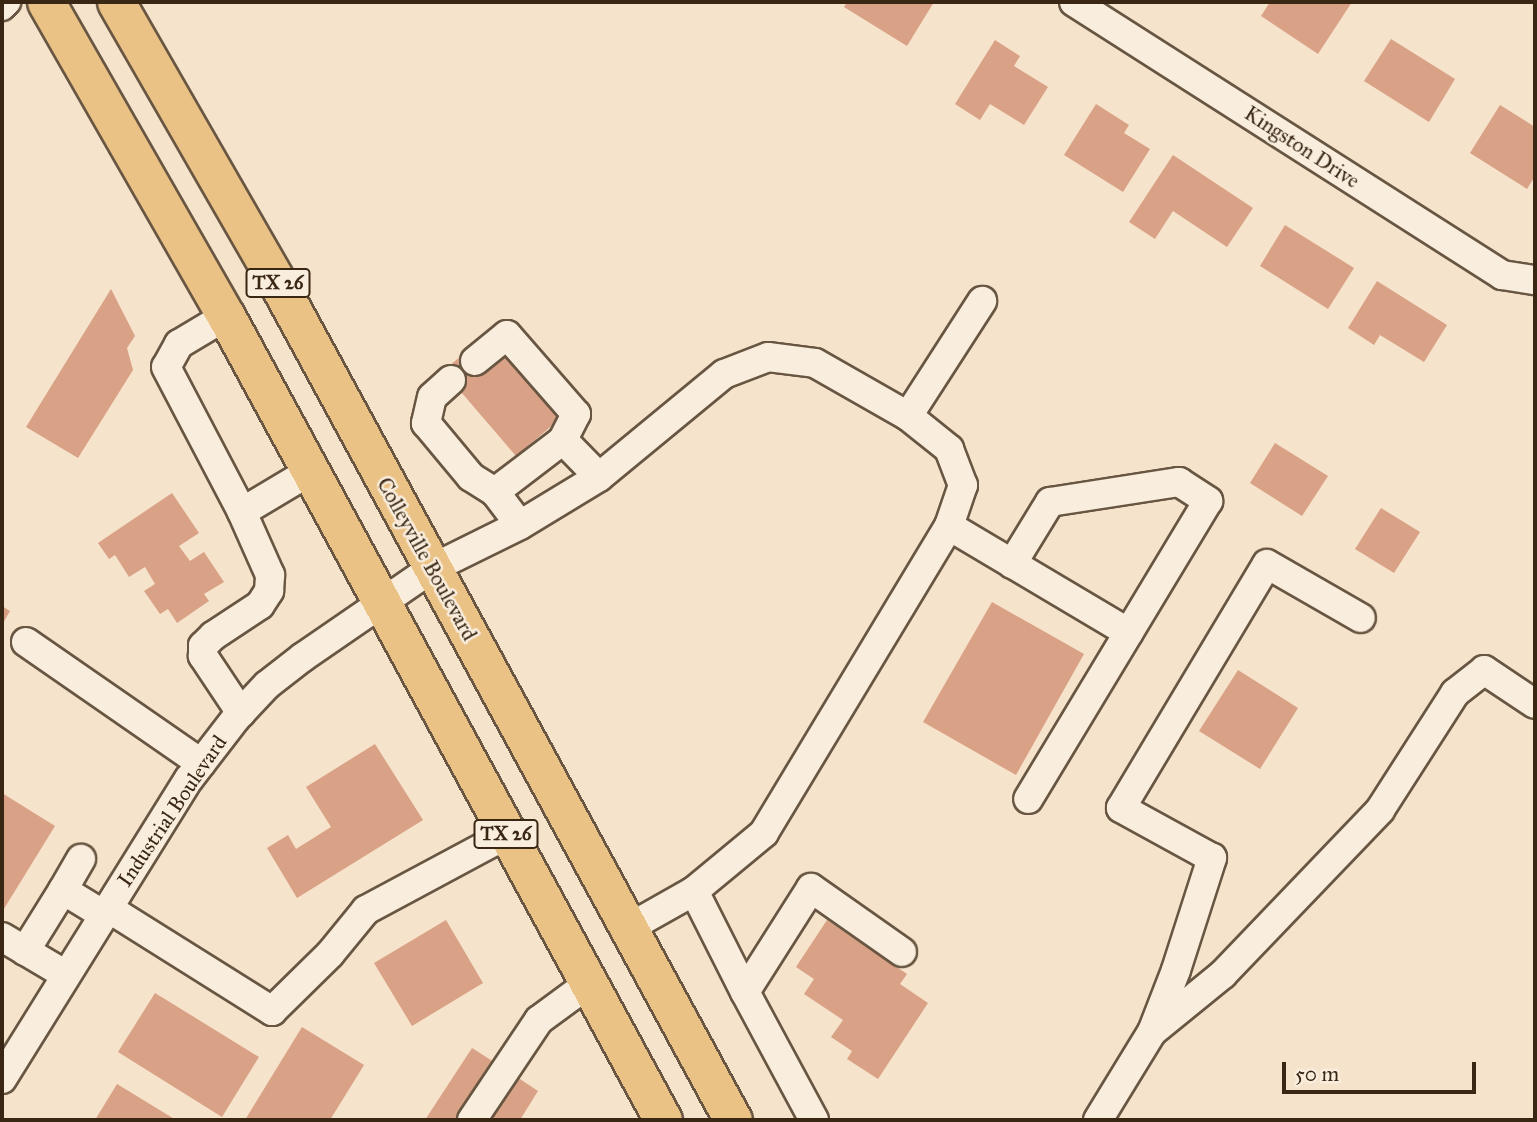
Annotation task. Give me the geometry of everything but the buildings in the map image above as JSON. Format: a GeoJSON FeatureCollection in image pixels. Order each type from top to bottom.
{"type":"FeatureCollection","features":[{"type":"Feature","properties":{"kind":"main road","name":"TX 26"},"geometry":{"type":"LineString","coordinates":[[46,2],[226,316],[663,1120]]}},
{"type":"Feature","properties":{"kind":"main road","name":"Colleyville Boulevard"},"geometry":{"type":"LineString","coordinates":[[116,2],[281,289],[431,569],[630,926],[733,1120]]}},
{"type":"Feature","properties":{"kind":"street"},"geometry":{"type":"LineString","coordinates":[[2,6],[6,2]]}},
{"type":"Feature","properties":{"kind":"street","name":"Kingston Drive"},"geometry":{"type":"LineString","coordinates":[[1074,2],[1502,275],[1535,280]]}},
{"type":"Feature","properties":{"kind":"street"},"geometry":{"type":"LineString","coordinates":[[908,416],[982,301]]}},
{"type":"Feature","properties":{"kind":"street"},"geometry":{"type":"LineString","coordinates":[[226,316],[179,344],[166,367],[242,512],[270,575],[269,591],[261,605],[213,636],[203,646],[203,656],[241,713]]}},
{"type":"Feature","properties":{"kind":"street"},"geometry":{"type":"LineString","coordinates":[[475,361],[507,335],[576,414],[562,440],[495,492]]}},
{"type":"Feature","properties":{"kind":"street","name":"Industrial Boulevard"},"geometry":{"type":"LineString","coordinates":[[5,1068],[201,763],[241,713],[268,685],[303,657],[431,569],[520,525],[599,477],[724,373],[768,357],[815,362],[908,416],[949,449],[963,485],[949,526],[764,833],[694,891],[630,926]]}},
{"type":"Feature","properties":{"kind":"street"},"geometry":{"type":"LineString","coordinates":[[452,380],[432,397],[426,423],[471,477],[495,492],[520,525]]}},
{"type":"Feature","properties":{"kind":"street"},"geometry":{"type":"LineString","coordinates":[[562,440],[599,477]]}},
{"type":"Feature","properties":{"kind":"street"},"geometry":{"type":"LineString","coordinates":[[242,512],[309,472]]}},
{"type":"Feature","properties":{"kind":"street"},"geometry":{"type":"LineString","coordinates":[[1012,564],[1049,502],[1179,482],[1208,501],[1028,799]]}},
{"type":"Feature","properties":{"kind":"street"},"geometry":{"type":"LineString","coordinates":[[949,526],[1129,633]]}},
{"type":"Feature","properties":{"kind":"street"},"geometry":{"type":"LineString","coordinates":[[1098,1120],[1152,1032],[1212,858],[1121,808],[1268,564],[1360,618]]}},
{"type":"Feature","properties":{"kind":"street"},"geometry":{"type":"LineString","coordinates":[[26,642],[201,763]]}},
{"type":"Feature","properties":{"kind":"street"},"geometry":{"type":"LineString","coordinates":[[1152,1032],[1223,974],[1380,810],[1455,693],[1484,670],[1535,704]]}},
{"type":"Feature","properties":{"kind":"street"},"geometry":{"type":"LineString","coordinates":[[63,890],[106,912],[272,1011],[330,954],[366,910],[506,835]]}},
{"type":"Feature","properties":{"kind":"street"},"geometry":{"type":"LineString","coordinates":[[66,975],[13,944],[63,890],[81,859]]}},
{"type":"Feature","properties":{"kind":"street"},"geometry":{"type":"LineString","coordinates":[[745,992],[811,888],[902,951]]}},
{"type":"Feature","properties":{"kind":"street"},"geometry":{"type":"LineString","coordinates":[[694,891],[814,1120]]}},
{"type":"Feature","properties":{"kind":"street"},"geometry":{"type":"LineString","coordinates":[[472,1120],[539,1020],[589,984]]}}]}
